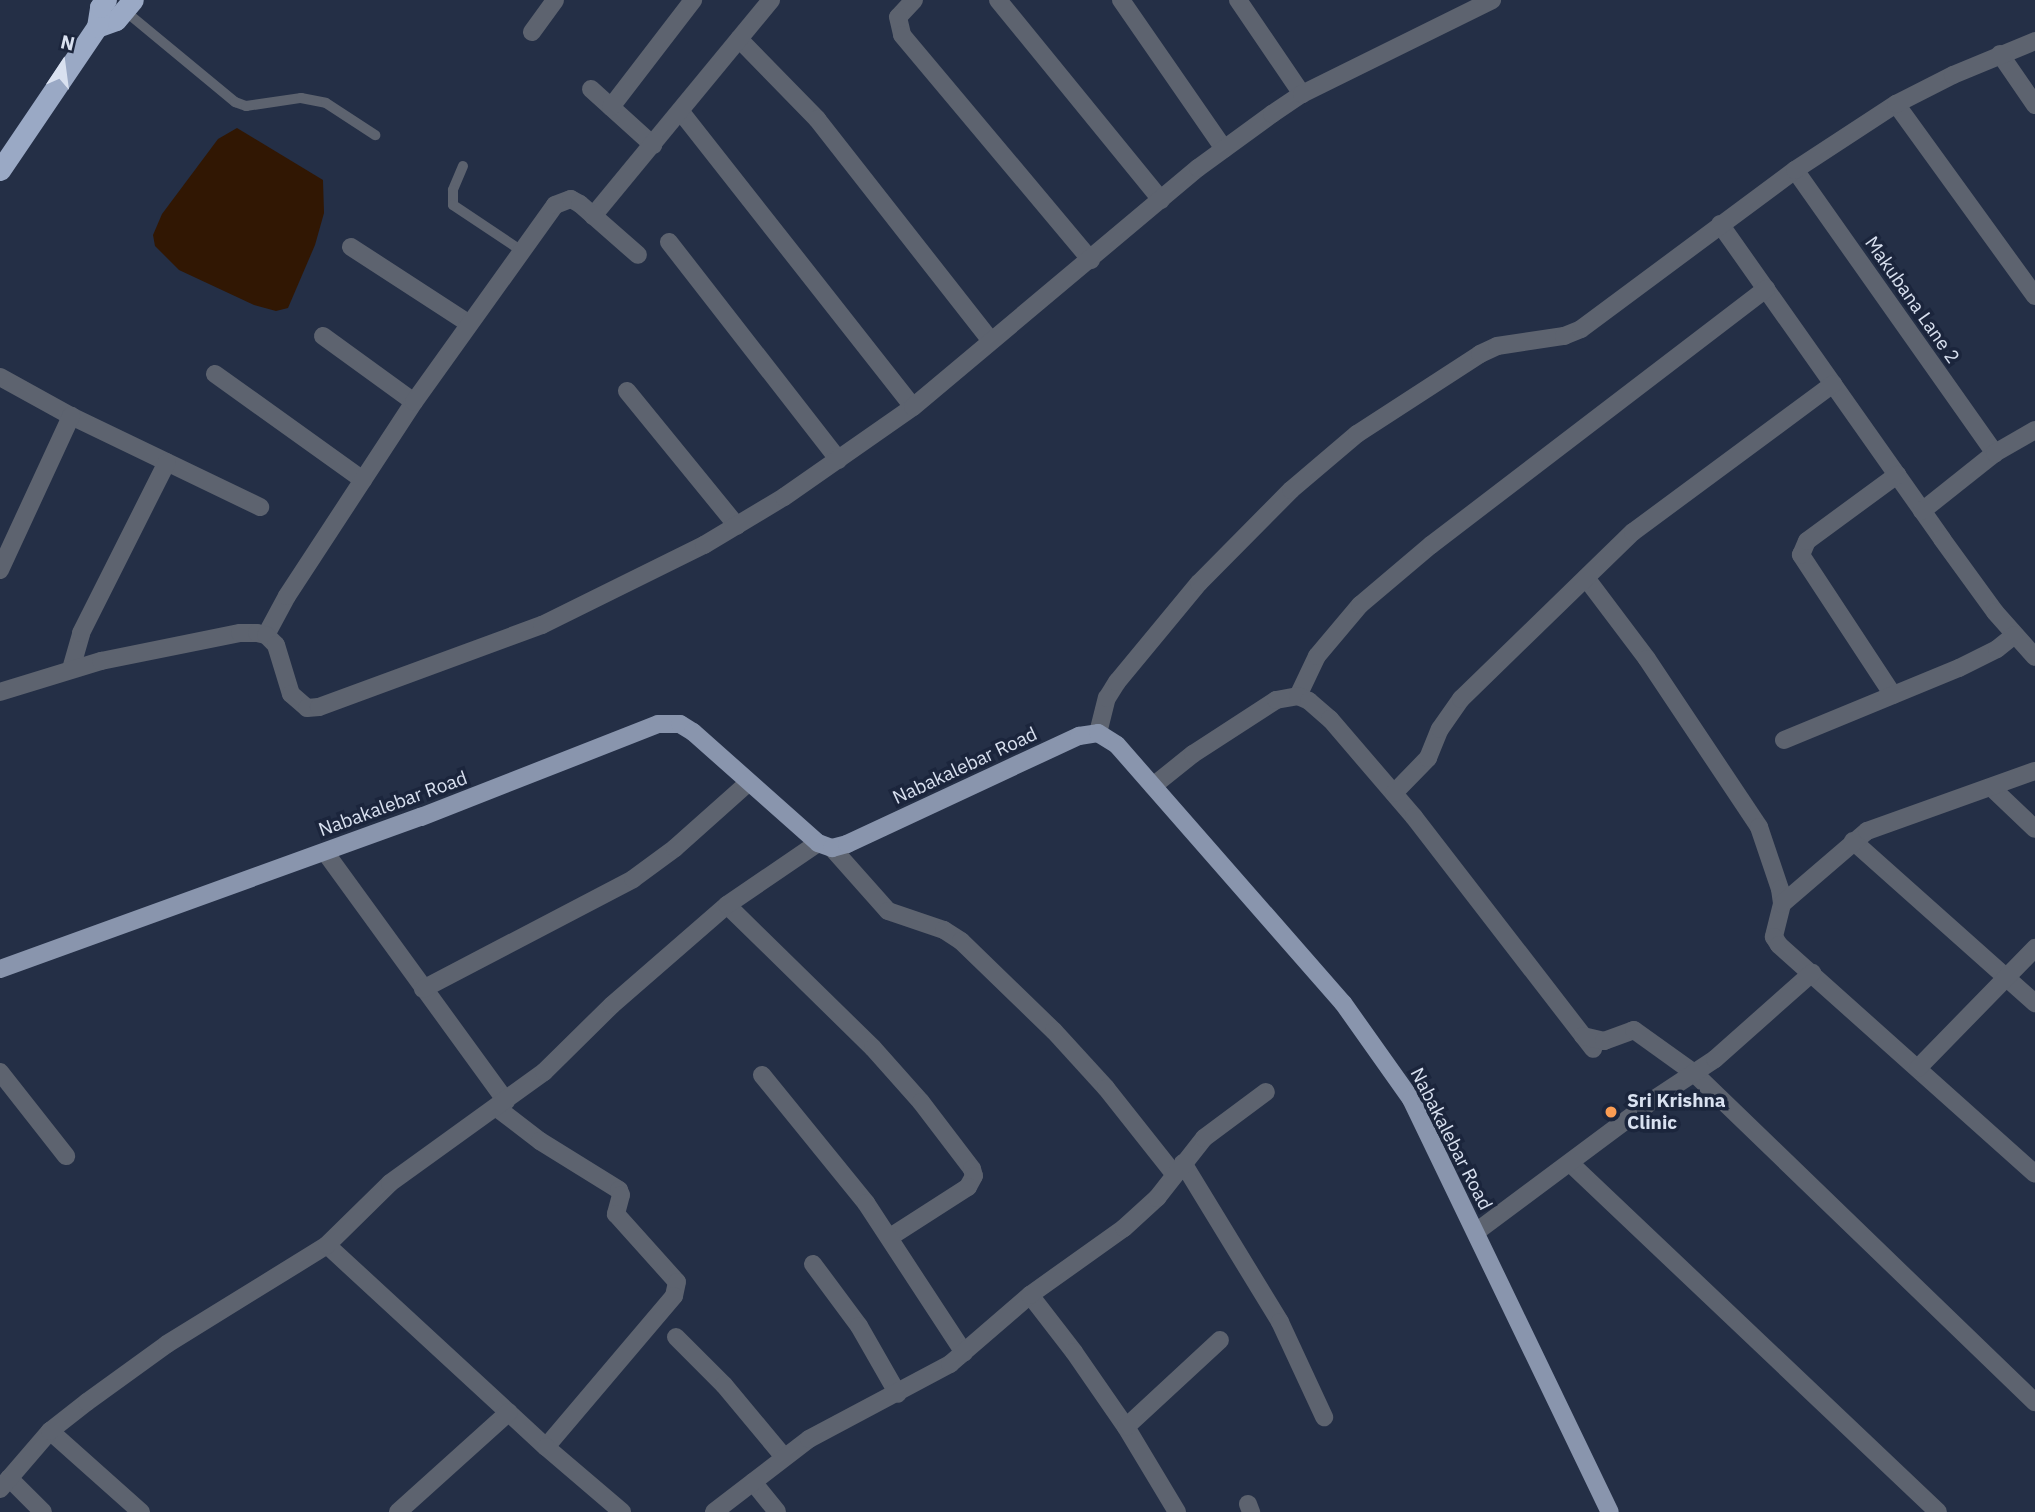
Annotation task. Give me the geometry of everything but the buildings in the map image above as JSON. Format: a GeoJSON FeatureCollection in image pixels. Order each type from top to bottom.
{"type":"FeatureCollection","features":[{"type":"Feature","properties":{"kind":"highway"},"geometry":{"type":"LineString","coordinates":[[0,170],[97,27],[116,20],[121,4]]}},
{"type":"Feature","properties":{"kind":"main road","name":"Nabakalebar Road"},"geometry":{"type":"LineString","coordinates":[[0,969],[325,852],[669,722],[693,732],[825,846],[847,844],[1079,736],[1098,733],[1117,745],[1343,1003],[1411,1099],[1610,1512]]}},
{"type":"Feature","properties":{"kind":"street"},"geometry":{"type":"LineString","coordinates":[[532,32],[555,0]]}},
{"type":"Feature","properties":{"kind":"street"},"geometry":{"type":"LineString","coordinates":[[611,107],[693,0]]}},
{"type":"Feature","properties":{"kind":"street"},"geometry":{"type":"LineString","coordinates":[[593,215],[771,0]]}},
{"type":"Feature","properties":{"kind":"street"},"geometry":{"type":"LineString","coordinates":[[914,0],[898,17],[902,35],[1091,260]]}},
{"type":"Feature","properties":{"kind":"street"},"geometry":{"type":"LineString","coordinates":[[998,0],[1161,200]]}},
{"type":"Feature","properties":{"kind":"street"},"geometry":{"type":"LineString","coordinates":[[1121,0],[1224,149]]}},
{"type":"Feature","properties":{"kind":"street"},"geometry":{"type":"LineString","coordinates":[[1238,0],[1302,94]]}},
{"type":"Feature","properties":{"kind":"street"},"geometry":{"type":"LineString","coordinates":[[0,692],[71,669],[240,633],[266,635],[276,645],[290,694],[307,708],[319,707],[542,625],[704,545],[839,460],[913,407],[990,340],[1224,149],[1302,94],[1492,0]]}},
{"type":"Feature","properties":{"kind":"street"},"geometry":{"type":"LineString","coordinates":[[739,39],[825,129],[990,340]]}},
{"type":"Feature","properties":{"kind":"street"},"geometry":{"type":"LineString","coordinates":[[1098,733],[1107,698],[1117,682],[1199,583],[1291,490],[1357,434],[1480,354],[1497,346],[1564,336],[1581,329],[1720,223],[1896,104],[2000,54],[2035,41]]}},
{"type":"Feature","properties":{"kind":"street"},"geometry":{"type":"LineString","coordinates":[[2000,54],[2035,105]]}},
{"type":"Feature","properties":{"kind":"street"},"geometry":{"type":"LineString","coordinates":[[591,89],[653,145]]}},
{"type":"Feature","properties":{"kind":"street"},"geometry":{"type":"LineString","coordinates":[[1896,104],[2035,296]]}},
{"type":"Feature","properties":{"kind":"street"},"geometry":{"type":"LineString","coordinates":[[681,112],[913,407]]}},
{"type":"Feature","properties":{"kind":"street","name":"Makubana Lane 2"},"geometry":{"type":"LineString","coordinates":[[1795,170],[1995,453]]}},
{"type":"Feature","properties":{"kind":"street"},"geometry":{"type":"LineString","coordinates":[[266,635],[287,596],[414,402],[555,205],[572,199],[638,255]]}},
{"type":"Feature","properties":{"kind":"street"},"geometry":{"type":"LineString","coordinates":[[1720,223],[1922,511],[2014,635],[2035,657]]}},
{"type":"Feature","properties":{"kind":"street"},"geometry":{"type":"LineString","coordinates":[[668,242],[839,460]]}},
{"type":"Feature","properties":{"kind":"street"},"geometry":{"type":"LineString","coordinates":[[351,247],[468,323]]}},
{"type":"Feature","properties":{"kind":"street"},"geometry":{"type":"LineString","coordinates":[[1298,696],[1317,656],[1360,605],[1441,537],[1766,289]]}},
{"type":"Feature","properties":{"kind":"street"},"geometry":{"type":"LineString","coordinates":[[323,336],[414,402]]}},
{"type":"Feature","properties":{"kind":"street"},"geometry":{"type":"LineString","coordinates":[[215,374],[363,480]]}},
{"type":"Feature","properties":{"kind":"street"},"geometry":{"type":"LineString","coordinates":[[0,377],[71,416],[260,507]]}},
{"type":"Feature","properties":{"kind":"street"},"geometry":{"type":"LineString","coordinates":[[1394,793],[1428,758],[1440,729],[1461,699],[1633,533],[1686,490],[1833,384]]}},
{"type":"Feature","properties":{"kind":"street"},"geometry":{"type":"LineString","coordinates":[[627,391],[737,526]]}},
{"type":"Feature","properties":{"kind":"street"},"geometry":{"type":"LineString","coordinates":[[0,570],[71,416]]}},
{"type":"Feature","properties":{"kind":"street"},"geometry":{"type":"LineString","coordinates":[[1922,511],[1995,453],[2035,430]]}},
{"type":"Feature","properties":{"kind":"street"},"geometry":{"type":"LineString","coordinates":[[71,669],[81,633],[167,463]]}},
{"type":"Feature","properties":{"kind":"street"},"geometry":{"type":"LineString","coordinates":[[1893,695],[1801,555],[1807,541],[1897,475]]}},
{"type":"Feature","properties":{"kind":"street"},"geometry":{"type":"LineString","coordinates":[[1586,579],[1647,659],[1746,806],[1767,849],[1782,904],[1774,937],[1779,946],[2035,1174]]}},
{"type":"Feature","properties":{"kind":"street"},"geometry":{"type":"LineString","coordinates":[[1784,740],[1959,668],[1997,649],[2014,635]]}},
{"type":"Feature","properties":{"kind":"street"},"geometry":{"type":"LineString","coordinates":[[1153,786],[1193,754],[1276,700],[1298,696],[1309,701],[1330,719],[1394,793],[1588,1042],[1604,1041],[1634,1030],[1694,1073],[2035,1402]]}},
{"type":"Feature","properties":{"kind":"street"},"geometry":{"type":"LineString","coordinates":[[1782,904],[1853,841],[1884,824],[2035,771]]}},
{"type":"Feature","properties":{"kind":"street"},"geometry":{"type":"LineString","coordinates":[[423,989],[633,879],[675,848],[749,782]]}},
{"type":"Feature","properties":{"kind":"street"},"geometry":{"type":"LineString","coordinates":[[1992,788],[2035,829]]}},
{"type":"Feature","properties":{"kind":"street"},"geometry":{"type":"LineString","coordinates":[[1853,841],[2035,1003]]}},
{"type":"Feature","properties":{"kind":"street"},"geometry":{"type":"LineString","coordinates":[[43,1512],[5,1484],[50,1432],[167,1344],[327,1245],[390,1183],[544,1072],[611,1005],[727,905],[825,846],[888,911],[944,930],[961,941],[1054,1031],[1179,1169],[1280,1322],[1324,1417]]}},
{"type":"Feature","properties":{"kind":"street"},"geometry":{"type":"LineString","coordinates":[[325,852],[423,989],[501,1105],[540,1141],[620,1190],[617,1214],[677,1282],[674,1296],[546,1447]]}},
{"type":"Feature","properties":{"kind":"street"},"geometry":{"type":"LineString","coordinates":[[727,905],[873,1048],[920,1102],[972,1169],[974,1176],[968,1187],[890,1237]]}},
{"type":"Feature","properties":{"kind":"street"},"geometry":{"type":"LineString","coordinates":[[1918,1068],[2035,948]]}},
{"type":"Feature","properties":{"kind":"street"},"geometry":{"type":"LineString","coordinates":[[1476,1232],[1740,1039],[1812,973]]}},
{"type":"Feature","properties":{"kind":"street"},"geometry":{"type":"LineString","coordinates":[[0,1072],[66,1156]]}},
{"type":"Feature","properties":{"kind":"street"},"geometry":{"type":"LineString","coordinates":[[762,1075],[890,1237],[964,1353]]}},
{"type":"Feature","properties":{"kind":"street"},"geometry":{"type":"LineString","coordinates":[[714,1512],[784,1457],[838,1422],[898,1394],[964,1353],[1030,1295],[1124,1228],[1218,1125],[1266,1092]]}},
{"type":"Feature","properties":{"kind":"street"},"geometry":{"type":"LineString","coordinates":[[1570,1163],[1938,1512]]}},
{"type":"Feature","properties":{"kind":"street"},"geometry":{"type":"LineString","coordinates":[[327,1245],[546,1447],[622,1512]]}},
{"type":"Feature","properties":{"kind":"street"},"geometry":{"type":"LineString","coordinates":[[813,1264],[859,1326],[898,1394]]}},
{"type":"Feature","properties":{"kind":"street"},"geometry":{"type":"LineString","coordinates":[[1030,1295],[1126,1427],[1156,1472],[1177,1512]]}},
{"type":"Feature","properties":{"kind":"street"},"geometry":{"type":"LineString","coordinates":[[676,1337],[724,1385],[784,1457]]}},
{"type":"Feature","properties":{"kind":"street"},"geometry":{"type":"LineString","coordinates":[[1126,1427],[1220,1340]]}},
{"type":"Feature","properties":{"kind":"street"},"geometry":{"type":"LineString","coordinates":[[398,1512],[509,1412]]}},
{"type":"Feature","properties":{"kind":"street"},"geometry":{"type":"LineString","coordinates":[[50,1432],[141,1512]]}},
{"type":"Feature","properties":{"kind":"street"},"geometry":{"type":"LineString","coordinates":[[753,1482],[777,1512]]}},
{"type":"Feature","properties":{"kind":"lane"},"geometry":{"type":"LineString","coordinates":[[121,4],[235,102],[246,106],[301,98],[326,103],[375,135]]}},
{"type":"Feature","properties":{"kind":"lane"},"geometry":{"type":"LineString","coordinates":[[463,166],[453,191],[453,205],[522,251]]}},
{"type":"Feature","properties":{"kind":"shaded area"},"geometry":{"type":"Polygon","coordinates":[[[237,128],[323,180],[324,213],[315,245],[288,308],[276,311],[254,305],[179,270],[155,246],[153,235],[162,214],[218,139],[237,128]]]}},
{"type":"Feature","properties":{"kind":"place","name":"Sri Krishna Clinic"},"geometry":{"type":"Point","coordinates":[1611,1112]}}]}
